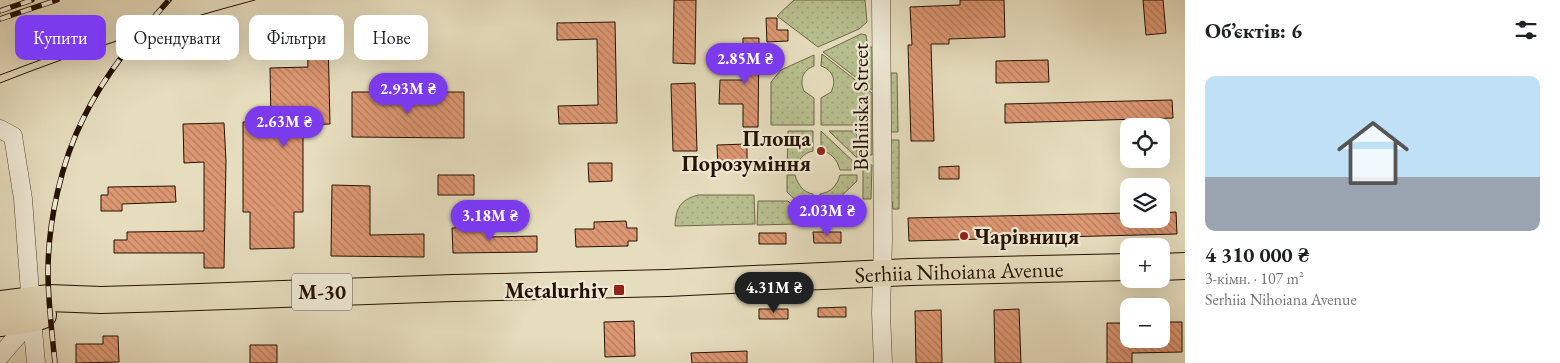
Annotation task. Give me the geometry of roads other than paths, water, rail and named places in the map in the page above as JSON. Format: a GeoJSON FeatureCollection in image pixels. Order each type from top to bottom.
{"type":"FeatureCollection","features":[{"type":"Feature","properties":{"kind":"highway"},"geometry":{"type":"LineString","coordinates":[[1170,267],[1185,266]]}},
{"type":"Feature","properties":{"kind":"highway","name":"Serhiia Nihoiana Avenue"},"geometry":{"type":"LineString","coordinates":[[0,323],[31,310],[101,300],[1120,267]]}},
{"type":"Feature","properties":{"kind":"highway","name":"Serhiia Nihoiana Avenue"},"geometry":{"type":"LineString","coordinates":[[0,304],[31,310]]}},
{"type":"Feature","properties":{"kind":"street","name":"Belhiiska Street"},"geometry":{"type":"LineString","coordinates":[[881,0],[883,363]]}},
{"type":"Feature","properties":{"kind":"street"},"geometry":{"type":"LineString","coordinates":[[0,128],[13,136],[23,199],[36,363]]}},
{"type":"Feature","properties":{"kind":"street"},"geometry":{"type":"LineString","coordinates":[[0,356],[31,310]]}},
{"type":"Feature","properties":{"kind":"tram line"},"geometry":{"type":"LineString","coordinates":[[0,83],[126,38],[255,0]]}},
{"type":"Feature","properties":{"kind":"tram line"},"geometry":{"type":"LineString","coordinates":[[0,75],[40,60]]}},
{"type":"Feature","properties":{"kind":"railway"},"geometry":{"type":"LineString","coordinates":[[0,11],[32,0]]}},
{"type":"Feature","properties":{"kind":"railway"},"geometry":{"type":"LineString","coordinates":[[0,19],[57,0]]}},
{"type":"Feature","properties":{"kind":"railway"},"geometry":{"type":"LineString","coordinates":[[55,363],[48,272],[50,233],[57,193],[69,153],[92,101],[134,42],[169,0]]}},
{"type":"Feature","properties":{"kind":"place","name":"Площа Порозуміння"},"geometry":{"type":"Point","coordinates":[821,151]}},
{"type":"Feature","properties":{"kind":"place","name":"Чарівниця"},"geometry":{"type":"Point","coordinates":[964,236]}},
{"type":"Feature","properties":{"kind":"place","name":"Metalurhiv"},"geometry":{"type":"Point","coordinates":[619,290]}}]}
